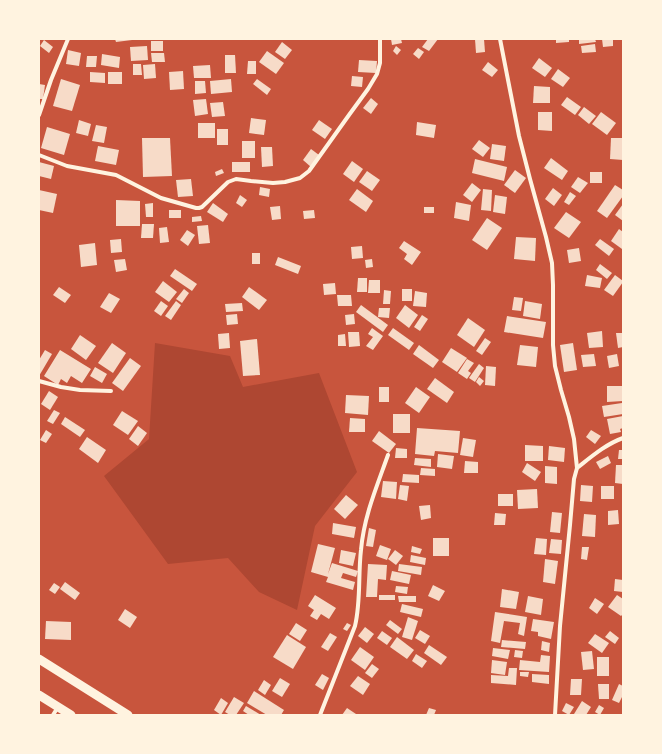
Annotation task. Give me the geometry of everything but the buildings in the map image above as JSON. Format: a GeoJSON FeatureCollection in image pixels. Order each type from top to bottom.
{"type":"FeatureCollection","features":[{"type":"Feature","properties":{"kind":"highway"},"geometry":{"type":"LineString","coordinates":[[39,659],[128,715]]}},
{"type":"Feature","properties":{"kind":"highway"},"geometry":{"type":"LineString","coordinates":[[39,695],[55,711],[71,715]]}},
{"type":"Feature","properties":{"kind":"street"},"geometry":{"type":"LineString","coordinates":[[39,115],[51,80],[68,39]]}},
{"type":"Feature","properties":{"kind":"street"},"geometry":{"type":"LineString","coordinates":[[39,155],[67,166],[116,175],[162,198],[196,208],[202,207],[232,180],[236,179],[273,183],[285,182],[300,178],[310,171],[377,74],[380,63],[380,39]]}},
{"type":"Feature","properties":{"kind":"street"},"geometry":{"type":"LineString","coordinates":[[500,39],[519,136],[552,263],[553,345],[555,366],[574,439],[577,468],[574,479],[560,626],[554,715]]}},
{"type":"Feature","properties":{"kind":"street"},"geometry":{"type":"LineString","coordinates":[[39,381],[80,390],[111,392]]}},
{"type":"Feature","properties":{"kind":"street"},"geometry":{"type":"LineString","coordinates":[[577,468],[605,447],[616,440],[623,438]]}},
{"type":"Feature","properties":{"kind":"street"},"geometry":{"type":"LineString","coordinates":[[320,715],[355,626],[358,612],[361,555],[366,520],[370,504],[388,455]]}},
{"type":"Feature","properties":{"kind":"shaded area"},"geometry":{"type":"Polygon","coordinates":[[[155,343],[230,356],[243,387],[319,373],[357,472],[315,526],[297,610],[259,592],[228,558],[168,564],[104,476],[149,439],[155,343]]]}}]}
